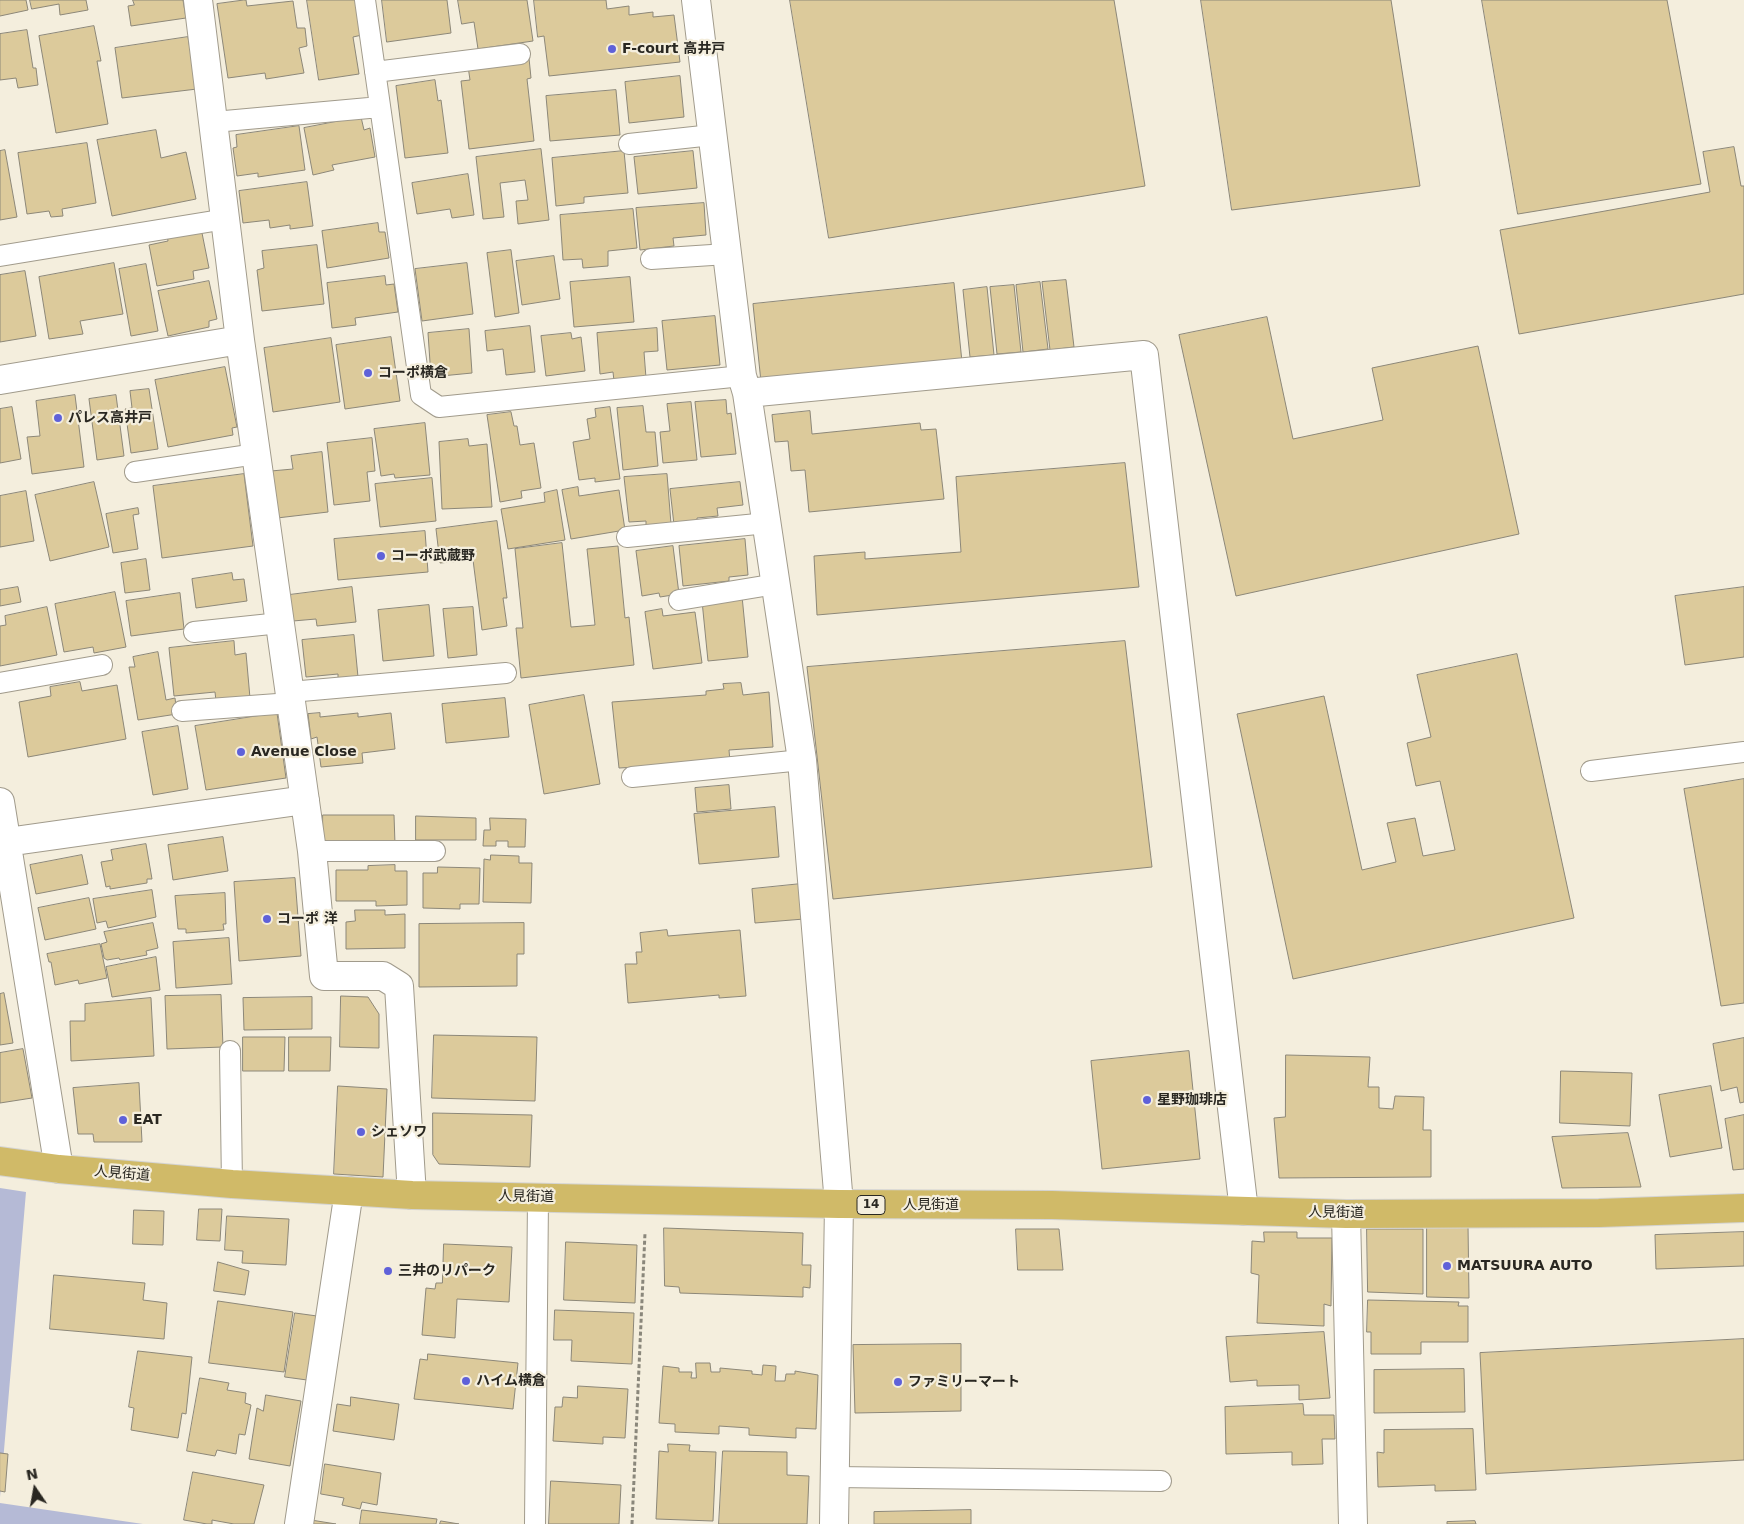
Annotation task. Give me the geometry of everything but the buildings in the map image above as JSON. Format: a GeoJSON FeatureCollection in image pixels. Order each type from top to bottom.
{"type":"FeatureCollection","features":[{"type":"Feature","properties":{"kind":"main road","name":"人見街道"},"geometry":{"type":"LineString","coordinates":[[0,1161],[59,1169],[232,1184],[412,1195],[839,1204],[1052,1205],[1346,1214],[1599,1213],[1744,1208]]}},
{"type":"Feature","properties":{"kind":"street"},"geometry":{"type":"LineString","coordinates":[[198,0],[240,340],[312,851],[324,976],[383,976],[399,986],[412,1195]]}},
{"type":"Feature","properties":{"kind":"street"},"geometry":{"type":"LineString","coordinates":[[696,0],[745,384],[802,760],[839,1204],[834,1524]]}},
{"type":"Feature","properties":{"kind":"street"},"geometry":{"type":"LineString","coordinates":[[0,380],[240,340]]}},
{"type":"Feature","properties":{"kind":"street"},"geometry":{"type":"LineString","coordinates":[[745,384],[1144,355],[1244,1211]]}},
{"type":"Feature","properties":{"kind":"street"},"geometry":{"type":"LineString","coordinates":[[7,842],[305,800]]}},
{"type":"Feature","properties":{"kind":"street"},"geometry":{"type":"LineString","coordinates":[[0,802],[59,1169]]}},
{"type":"Feature","properties":{"kind":"street"},"geometry":{"type":"LineString","coordinates":[[299,1524],[349,1191]]}},
{"type":"Feature","properties":{"kind":"street"},"geometry":{"type":"LineString","coordinates":[[1346,1214],[1353,1524]]}},
{"type":"Feature","properties":{"kind":"lane"},"geometry":{"type":"LineString","coordinates":[[364,0],[421,395],[439,408],[745,384]]}},
{"type":"Feature","properties":{"kind":"lane"},"geometry":{"type":"LineString","coordinates":[[375,72],[520,54]]}},
{"type":"Feature","properties":{"kind":"lane"},"geometry":{"type":"LineString","coordinates":[[214,122],[380,107]]}},
{"type":"Feature","properties":{"kind":"lane"},"geometry":{"type":"LineString","coordinates":[[629,144],[712,135]]}},
{"type":"Feature","properties":{"kind":"lane"},"geometry":{"type":"LineString","coordinates":[[0,256],[226,219]]}},
{"type":"Feature","properties":{"kind":"lane"},"geometry":{"type":"LineString","coordinates":[[651,259],[727,254]]}},
{"type":"Feature","properties":{"kind":"lane"},"geometry":{"type":"LineString","coordinates":[[135,472],[256,454]]}},
{"type":"Feature","properties":{"kind":"lane"},"geometry":{"type":"LineString","coordinates":[[627,538],[767,523]]}},
{"type":"Feature","properties":{"kind":"lane"},"geometry":{"type":"LineString","coordinates":[[679,600],[776,584]]}},
{"type":"Feature","properties":{"kind":"lane"},"geometry":{"type":"LineString","coordinates":[[194,632],[280,623]]}},
{"type":"Feature","properties":{"kind":"lane"},"geometry":{"type":"LineString","coordinates":[[0,683],[102,665]]}},
{"type":"Feature","properties":{"kind":"lane"},"geometry":{"type":"LineString","coordinates":[[182,711],[506,673]]}},
{"type":"Feature","properties":{"kind":"lane"},"geometry":{"type":"LineString","coordinates":[[1591,772],[1744,752]]}},
{"type":"Feature","properties":{"kind":"lane"},"geometry":{"type":"LineString","coordinates":[[632,777],[802,760]]}},
{"type":"Feature","properties":{"kind":"lane"},"geometry":{"type":"LineString","coordinates":[[312,851],[435,851]]}},
{"type":"Feature","properties":{"kind":"lane"},"geometry":{"type":"LineString","coordinates":[[230,1051],[232,1184]]}},
{"type":"Feature","properties":{"kind":"lane"},"geometry":{"type":"LineString","coordinates":[[535,1524],[538,1198]]}},
{"type":"Feature","properties":{"kind":"lane"},"geometry":{"type":"LineString","coordinates":[[835,1477],[1161,1481]]}},
{"type":"Feature","properties":{"kind":"path"},"geometry":{"type":"LineString","coordinates":[[632,1524],[647,1200]]}},
{"type":"Feature","properties":{"kind":"shaded area"},"geometry":{"type":"Polygon","coordinates":[[[0,1188],[26,1192],[0,1497],[0,1188]]]}},
{"type":"Feature","properties":{"kind":"shaded area"},"geometry":{"type":"Polygon","coordinates":[[[0,1503],[143,1524],[0,1524],[0,1503]]]}},
{"type":"Feature","properties":{"kind":"place","name":"F-court 高井戸"},"geometry":{"type":"Point","coordinates":[612,49]}},
{"type":"Feature","properties":{"kind":"place","name":"コーポ横倉"},"geometry":{"type":"Point","coordinates":[368,373]}},
{"type":"Feature","properties":{"kind":"place","name":"パレス高井戸"},"geometry":{"type":"Point","coordinates":[58,418]}},
{"type":"Feature","properties":{"kind":"place","name":"コーポ武蔵野"},"geometry":{"type":"Point","coordinates":[381,556]}},
{"type":"Feature","properties":{"kind":"place","name":"Avenue Close"},"geometry":{"type":"Point","coordinates":[241,752]}},
{"type":"Feature","properties":{"kind":"place","name":"コーポ 洋"},"geometry":{"type":"Point","coordinates":[267,919]}},
{"type":"Feature","properties":{"kind":"place","name":"星野珈琲店"},"geometry":{"type":"Point","coordinates":[1147,1100]}},
{"type":"Feature","properties":{"kind":"place","name":"EAT"},"geometry":{"type":"Point","coordinates":[123,1120]}},
{"type":"Feature","properties":{"kind":"place","name":"シェソワ"},"geometry":{"type":"Point","coordinates":[361,1132]}},
{"type":"Feature","properties":{"kind":"place","name":"MATSUURA AUTO"},"geometry":{"type":"Point","coordinates":[1447,1266]}},
{"type":"Feature","properties":{"kind":"place","name":"三井のリパーク"},"geometry":{"type":"Point","coordinates":[388,1271]}},
{"type":"Feature","properties":{"kind":"place","name":"ハイム横倉"},"geometry":{"type":"Point","coordinates":[466,1381]}},
{"type":"Feature","properties":{"kind":"place","name":"ファミリーマート"},"geometry":{"type":"Point","coordinates":[898,1382]}}]}
